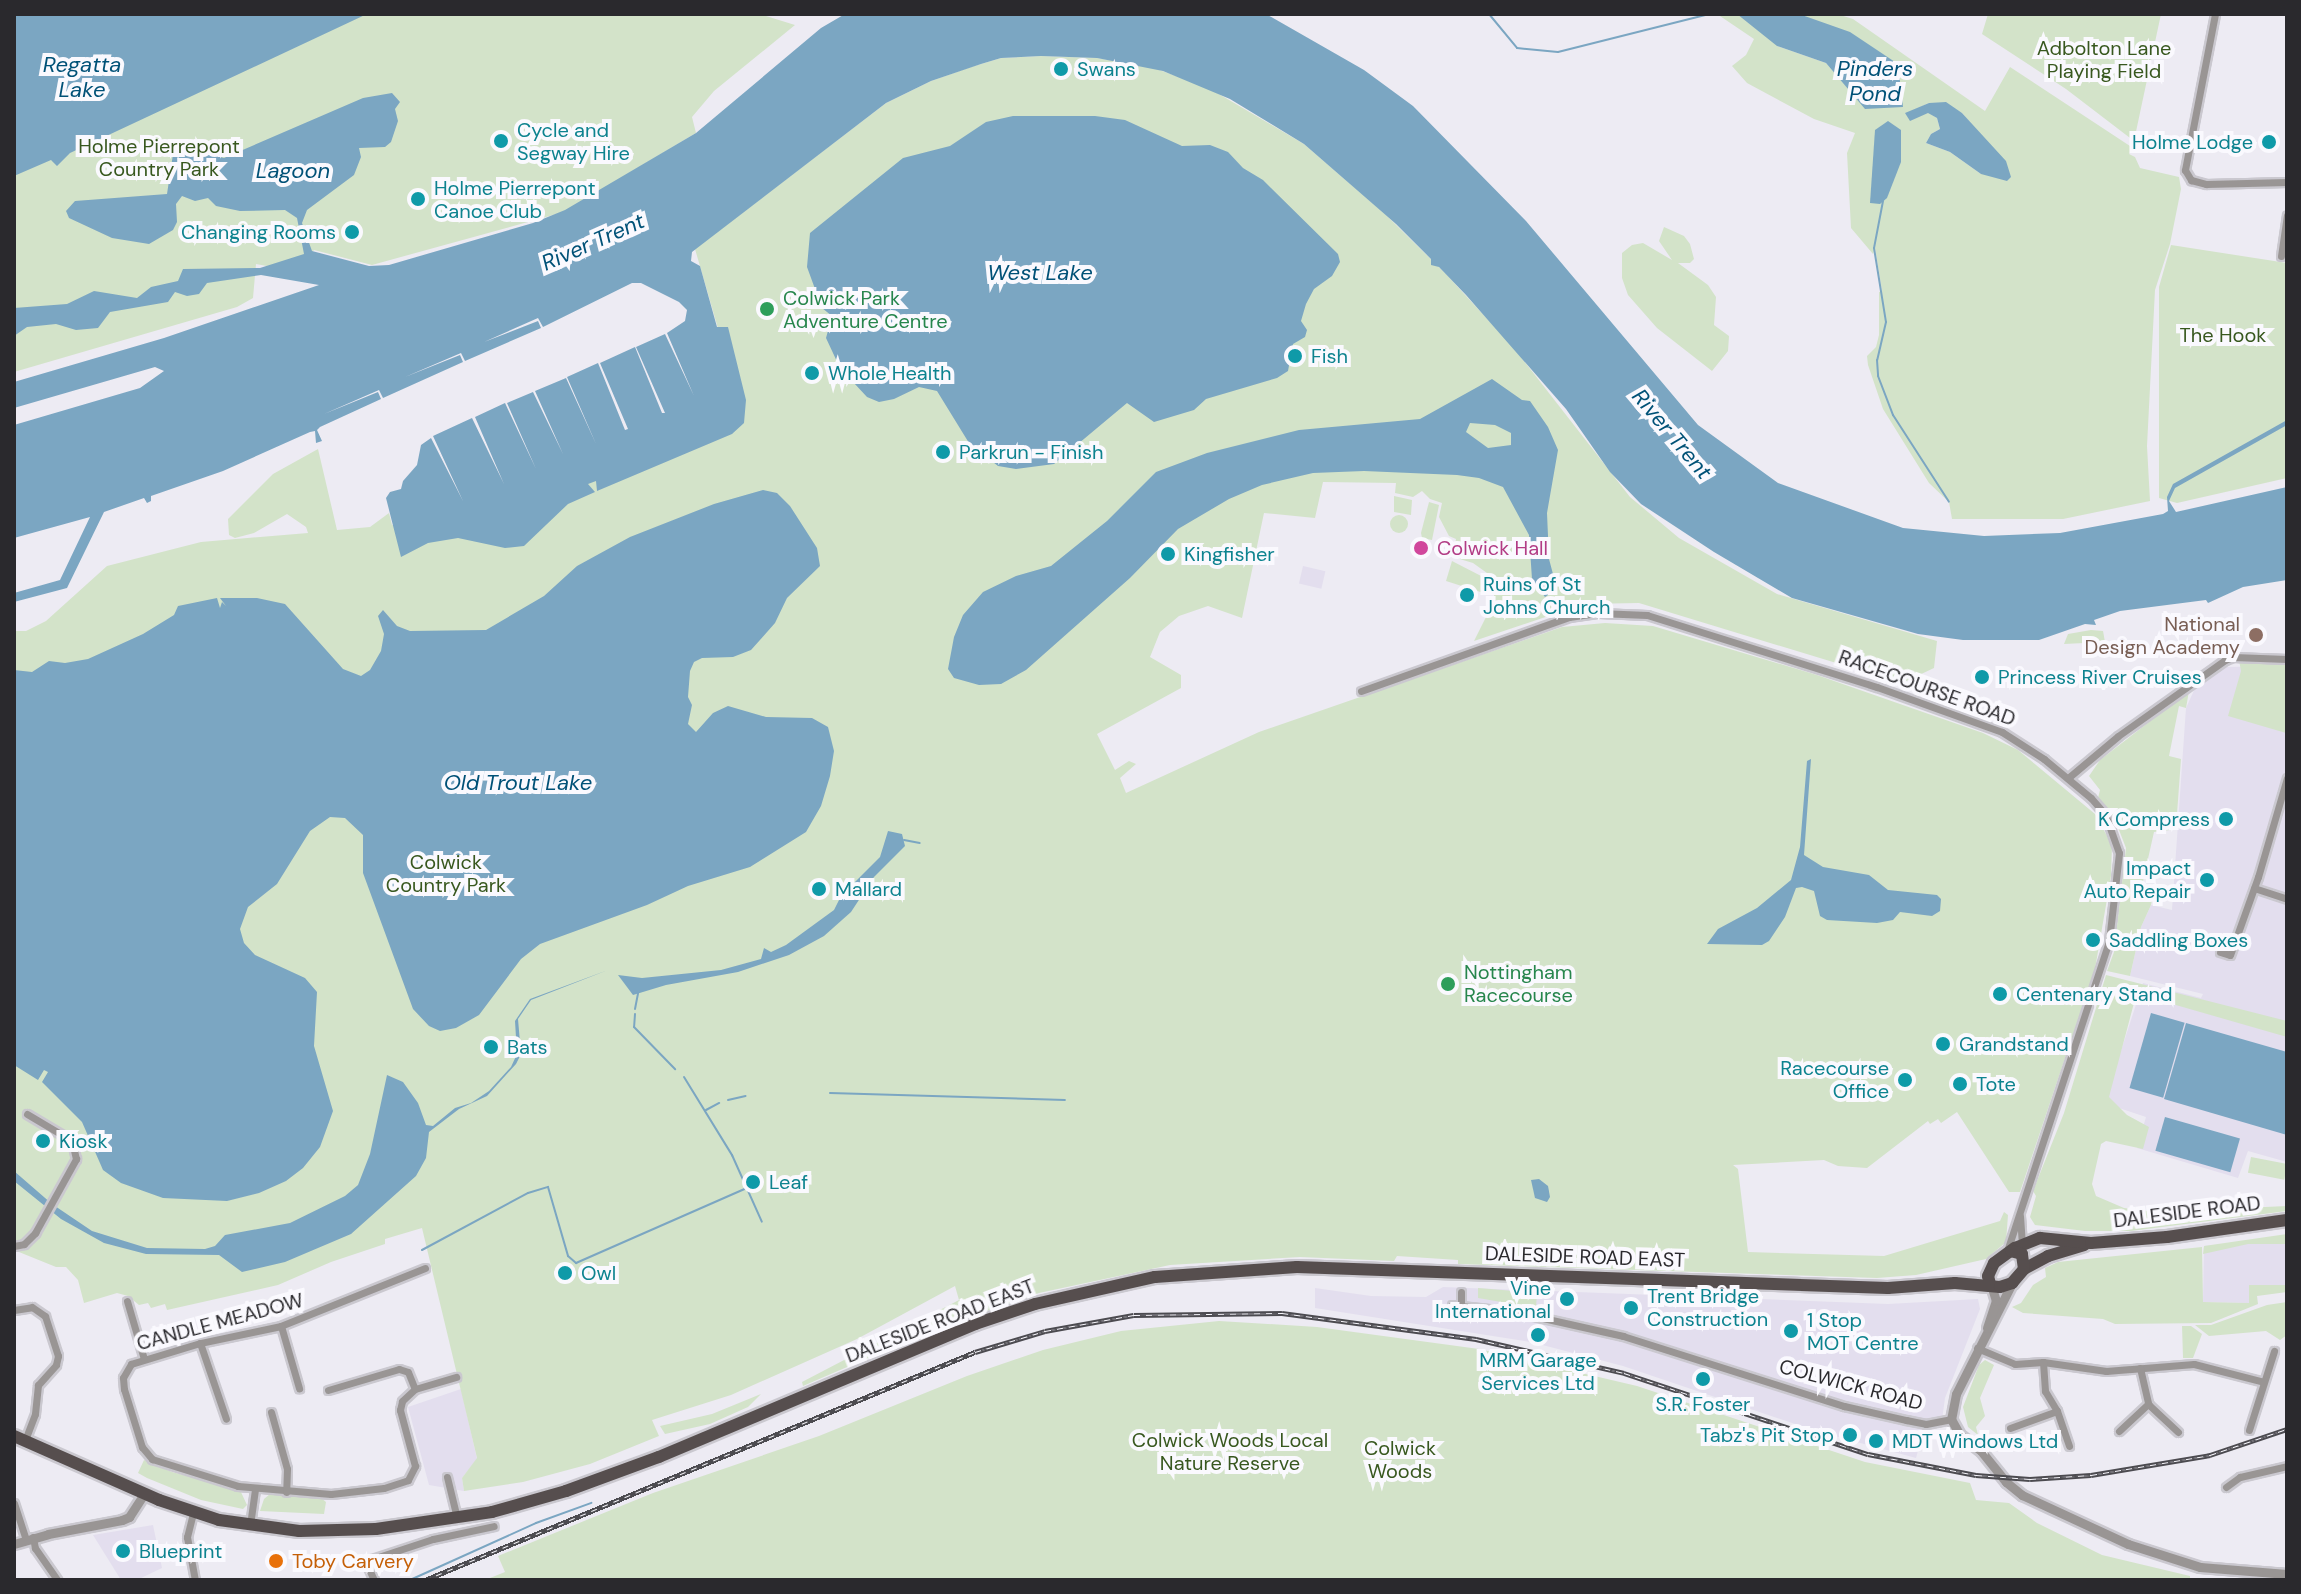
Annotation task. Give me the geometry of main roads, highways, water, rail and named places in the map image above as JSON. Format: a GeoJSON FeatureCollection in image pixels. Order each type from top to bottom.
{"type":"FeatureCollection","features":[{"type":"Feature","properties":{"kind":"main road","name":"DALESIDE ROAD"},"geometry":{"type":"LineString","coordinates":[[2015,1251],[2040,1238],[2091,1243],[2167,1237],[2287,1220]]}},
{"type":"Feature","properties":{"kind":"main road","name":"DALESIDE ROAD"},"geometry":{"type":"LineString","coordinates":[[2024,1269],[2048,1256],[2091,1243]]}},
{"type":"Feature","properties":{"kind":"main road","name":"DALESIDE ROAD EAST"},"geometry":{"type":"LineString","coordinates":[[1955,1283],[2015,1251]]}},
{"type":"Feature","properties":{"kind":"main road"},"geometry":{"type":"LineString","coordinates":[[2015,1251],[2024,1269]]}},
{"type":"Feature","properties":{"kind":"main road"},"geometry":{"type":"LineString","coordinates":[[1991,1266],[1991,1284]]}},
{"type":"Feature","properties":{"kind":"main road","name":"DALESIDE ROAD EAST"},"geometry":{"type":"LineString","coordinates":[[18,1438],[193,1513],[250,1525],[321,1531],[408,1525],[457,1518],[541,1499],[602,1478],[975,1324],[1060,1298],[1155,1277],[1297,1267],[1888,1288],[1955,1283],[2000,1287],[2012,1283],[2024,1269]]}},
{"type":"Feature","properties":{"kind":"water","name":"Regatta Lake"},"geometry":{"type":"Polygon","coordinates":[[[14,14],[367,14],[70,153],[57,166],[51,160],[14,176],[14,14]]]}},
{"type":"Feature","properties":{"kind":"water"},"geometry":{"type":"Polygon","coordinates":[[[845,14],[1266,14],[1364,70],[1413,106],[1526,221],[1698,425],[1778,483],[1903,528],[1984,536],[2060,533],[2163,514],[2168,511],[2167,497],[2173,484],[2287,420],[2287,425],[2175,488],[2169,501],[2176,512],[2287,487],[2287,580],[2243,587],[2208,603],[2206,600],[2120,611],[2094,620],[2096,625],[2085,624],[2039,640],[1963,640],[1918,634],[1792,598],[1641,504],[1610,472],[1566,409],[1466,295],[1439,267],[1431,265],[1431,259],[1396,224],[1304,144],[1230,99],[1163,71],[1097,58],[1041,56],[1001,58],[981,64],[931,81],[886,103],[692,252],[691,261],[700,266],[717,327],[728,327],[746,400],[744,423],[732,434],[597,491],[596,481],[588,484],[595,492],[568,504],[524,546],[505,548],[458,538],[428,543],[401,557],[386,498],[390,492],[401,489],[403,481],[417,465],[421,445],[431,438],[463,501],[433,436],[472,418],[504,484],[475,417],[505,403],[536,469],[507,403],[533,392],[563,454],[535,391],[566,378],[596,444],[567,377],[598,363],[625,430],[628,429],[600,363],[635,347],[662,413],[665,413],[636,347],[665,334],[694,396],[667,333],[685,321],[687,310],[679,302],[641,283],[632,283],[543,327],[538,318],[484,342],[538,321],[541,328],[465,361],[461,353],[405,377],[460,355],[463,362],[383,398],[379,390],[324,414],[378,392],[381,399],[320,427],[317,430],[322,441],[316,443],[315,431],[310,432],[223,471],[151,496],[151,501],[147,503],[144,498],[104,512],[67,588],[14,602],[14,593],[60,580],[90,517],[14,538],[14,425],[140,388],[164,371],[155,367],[14,408],[14,382],[164,338],[319,285],[261,275],[207,283],[199,294],[187,296],[175,292],[168,302],[110,312],[98,328],[76,330],[56,324],[27,327],[14,336],[14,308],[67,304],[94,291],[137,298],[151,287],[178,281],[183,269],[260,268],[304,254],[297,218],[285,210],[240,211],[216,206],[208,198],[195,201],[182,196],[176,204],[177,222],[173,230],[149,244],[112,238],[69,218],[66,211],[75,201],[167,194],[173,154],[184,147],[224,158],[363,98],[392,93],[400,102],[395,109],[398,121],[391,142],[385,147],[359,148],[361,157],[354,175],[307,210],[302,223],[312,251],[369,266],[389,265],[533,223],[565,210],[696,133],[821,28],[845,14]]]}},
{"type":"Feature","properties":{"kind":"water","name":"Pinders Pond"},"geometry":{"type":"Polygon","coordinates":[[[1737,14],[1799,14],[1850,32],[1898,64],[1903,107],[1865,109],[1826,63],[1777,46],[1737,14]]]}},
{"type":"Feature","properties":{"kind":"water"},"geometry":{"type":"Polygon","coordinates":[[[1946,102],[1962,113],[2006,161],[2011,177],[2007,181],[1981,174],[1950,152],[1926,143],[1931,134],[1940,129],[1937,118],[1928,113],[1910,121],[1905,113],[1929,103],[1946,102]]]}},
{"type":"Feature","properties":{"kind":"water","name":"West Lake"},"geometry":{"type":"Polygon","coordinates":[[[1013,116],[1095,116],[1125,120],[1182,146],[1210,145],[1228,152],[1243,168],[1263,180],[1338,254],[1340,262],[1332,276],[1314,289],[1306,304],[1301,321],[1307,330],[1305,337],[1293,344],[1288,371],[1277,378],[1206,399],[1194,410],[1154,422],[1127,403],[1054,464],[1016,469],[998,466],[969,443],[937,391],[919,387],[894,399],[879,402],[867,397],[840,368],[826,338],[832,316],[822,308],[807,267],[810,233],[903,158],[950,146],[986,122],[1013,116]]]}},
{"type":"Feature","properties":{"kind":"water"},"geometry":{"type":"Polygon","coordinates":[[[1888,121],[1901,130],[1901,162],[1887,198],[1880,204],[1870,203],[1875,130],[1888,121]]]}},
{"type":"Feature","properties":{"kind":"water"},"geometry":{"type":"Polygon","coordinates":[[[1492,379],[1522,400],[1530,401],[1548,427],[1558,450],[1547,513],[1549,559],[1557,589],[1545,597],[1532,579],[1529,535],[1503,487],[1479,478],[1457,475],[1364,471],[1313,473],[1262,485],[1229,499],[1178,529],[1130,578],[1026,670],[1001,684],[979,685],[954,678],[948,669],[954,637],[963,615],[983,592],[1016,576],[1051,566],[1107,521],[1156,472],[1207,453],[1299,430],[1420,419],[1492,379]],[[1470,423],[1466,432],[1488,448],[1511,445],[1511,433],[1495,425],[1470,423]]]}},
{"type":"Feature","properties":{"kind":"water","name":"Old Trout Lake"},"geometry":{"type":"Polygon","coordinates":[[[763,490],[777,493],[790,506],[817,548],[820,566],[787,598],[775,623],[751,650],[733,657],[702,658],[694,662],[690,671],[688,697],[692,705],[688,724],[696,732],[713,713],[728,706],[766,717],[812,718],[828,727],[834,751],[830,776],[821,806],[806,832],[750,867],[688,886],[647,905],[540,944],[521,959],[479,1015],[456,1028],[440,1031],[429,1026],[413,1009],[363,873],[363,835],[345,818],[330,817],[310,831],[277,884],[248,907],[240,929],[244,943],[255,955],[305,978],[317,992],[314,1046],[333,1111],[320,1147],[303,1168],[286,1181],[259,1193],[227,1201],[163,1198],[121,1183],[103,1170],[82,1122],[42,1082],[48,1072],[44,1070],[38,1080],[14,1065],[14,670],[32,672],[49,661],[65,663],[88,659],[143,634],[174,615],[178,606],[217,598],[220,608],[222,602],[226,606],[220,598],[257,598],[285,604],[343,669],[361,676],[370,670],[381,651],[384,634],[378,616],[383,610],[397,626],[410,631],[486,630],[544,596],[577,566],[630,537],[714,504],[763,490]]]}},
{"type":"Feature","properties":{"kind":"water"},"geometry":{"type":"Polygon","coordinates":[[[1811,759],[1804,855],[1823,867],[1869,875],[1888,890],[1937,895],[1941,899],[1940,911],[1932,916],[1900,912],[1893,920],[1877,923],[1827,920],[1820,916],[1814,891],[1802,887],[1796,888],[1785,917],[1769,941],[1762,945],[1707,944],[1718,929],[1757,908],[1791,880],[1800,847],[1807,761],[1811,759]]]}},
{"type":"Feature","properties":{"kind":"water"},"geometry":{"type":"Polygon","coordinates":[[[888,831],[902,834],[905,846],[874,877],[851,912],[824,936],[789,955],[738,972],[666,985],[633,995],[618,975],[642,978],[721,970],[761,959],[764,948],[771,952],[786,945],[834,910],[841,896],[880,857],[888,831]]]}},
{"type":"Feature","properties":{"kind":"water"},"geometry":{"type":"Polygon","coordinates":[[[608,970],[531,1000],[518,1019],[521,1054],[516,1064],[487,1096],[459,1109],[429,1132],[426,1158],[416,1176],[351,1234],[285,1262],[242,1272],[219,1255],[146,1254],[104,1243],[61,1219],[14,1181],[14,1171],[52,1204],[92,1231],[147,1248],[205,1249],[215,1246],[225,1235],[290,1223],[345,1196],[358,1185],[370,1154],[387,1075],[403,1082],[418,1103],[426,1125],[433,1126],[455,1108],[471,1103],[489,1091],[511,1067],[517,1054],[515,1021],[530,999],[608,970]]]}},
{"type":"Feature","properties":{"kind":"water"},"geometry":{"type":"Polygon","coordinates":[[[2151,1013],[2185,1023],[2163,1098],[2130,1088],[2151,1013]]]}},
{"type":"Feature","properties":{"kind":"water"},"geometry":{"type":"Polygon","coordinates":[[[2186,1023],[2287,1052],[2287,1135],[2164,1099],[2186,1023]]]}},
{"type":"Feature","properties":{"kind":"water"},"geometry":{"type":"Polygon","coordinates":[[[2165,1117],[2240,1138],[2230,1172],[2155,1151],[2165,1117]]]}},
{"type":"Feature","properties":{"kind":"water"},"geometry":{"type":"Polygon","coordinates":[[[1539,1179],[1548,1186],[1550,1197],[1547,1202],[1535,1198],[1531,1180],[1539,1179]]]}},
{"type":"Feature","properties":{"kind":"waterway"},"geometry":{"type":"LineString","coordinates":[[1489,14],[1517,48],[1558,52],[1709,14]]}},
{"type":"Feature","properties":{"kind":"waterway"},"geometry":{"type":"LineString","coordinates":[[1883,201],[1874,248],[1886,322],[1877,360],[1878,376],[1893,415],[1949,502]]}},
{"type":"Feature","properties":{"kind":"waterway"},"geometry":{"type":"LineString","coordinates":[[904,840],[920,843]]}},
{"type":"Feature","properties":{"kind":"waterway"},"geometry":{"type":"LineString","coordinates":[[635,1009],[638,993]]}},
{"type":"Feature","properties":{"kind":"waterway"},"geometry":{"type":"LineString","coordinates":[[635,1014],[634,1027],[675,1069]]}},
{"type":"Feature","properties":{"kind":"waterway"},"geometry":{"type":"LineString","coordinates":[[684,1077],[732,1155],[762,1222]]}},
{"type":"Feature","properties":{"kind":"waterway"},"geometry":{"type":"LineString","coordinates":[[830,1093],[1065,1100]]}},
{"type":"Feature","properties":{"kind":"waterway"},"geometry":{"type":"LineString","coordinates":[[728,1100],[746,1096]]}},
{"type":"Feature","properties":{"kind":"waterway"},"geometry":{"type":"LineString","coordinates":[[706,1110],[719,1103]]}},
{"type":"Feature","properties":{"kind":"waterway"},"geometry":{"type":"LineString","coordinates":[[422,1250],[528,1193],[548,1187],[568,1256],[576,1263],[749,1187]]}},
{"type":"Feature","properties":{"kind":"waterway"},"geometry":{"type":"LineString","coordinates":[[410,1580],[536,1523],[591,1503]]}},
{"type":"Feature","properties":{"kind":"railway"},"geometry":{"type":"LineString","coordinates":[[425,1580],[975,1352],[1045,1331],[1134,1315],[1282,1313],[1476,1339],[1624,1373],[1868,1454],[1976,1475],[2030,1479],[2091,1475],[2210,1455],[2287,1429]]}},
{"type":"Feature","properties":{"kind":"place","name":"Swans"},"geometry":{"type":"Point","coordinates":[1061,69]}},
{"type":"Feature","properties":{"kind":"place","name":"Cycle and Segway Hire"},"geometry":{"type":"Point","coordinates":[501,141]}},
{"type":"Feature","properties":{"kind":"place","name":"Holme Lodge"},"geometry":{"type":"Point","coordinates":[2269,142]}},
{"type":"Feature","properties":{"kind":"place","name":"Holme Pierrepont Canoe Club"},"geometry":{"type":"Point","coordinates":[418,199]}},
{"type":"Feature","properties":{"kind":"place","name":"Changing Rooms"},"geometry":{"type":"Point","coordinates":[352,232]}},
{"type":"Feature","properties":{"kind":"place","name":"Colwick Park Adventure Centre"},"geometry":{"type":"Point","coordinates":[767,309]}},
{"type":"Feature","properties":{"kind":"place","name":"Fish"},"geometry":{"type":"Point","coordinates":[1295,356]}},
{"type":"Feature","properties":{"kind":"place","name":"Whole Health"},"geometry":{"type":"Point","coordinates":[812,373]}},
{"type":"Feature","properties":{"kind":"place","name":"Parkrun - Finish"},"geometry":{"type":"Point","coordinates":[943,452]}},
{"type":"Feature","properties":{"kind":"place","name":"Colwick Hall"},"geometry":{"type":"Point","coordinates":[1421,548]}},
{"type":"Feature","properties":{"kind":"place","name":"Kingfisher"},"geometry":{"type":"Point","coordinates":[1168,554]}},
{"type":"Feature","properties":{"kind":"place","name":"Ruins of St Johns Church"},"geometry":{"type":"Point","coordinates":[1467,595]}},
{"type":"Feature","properties":{"kind":"place","name":"National Design Academy"},"geometry":{"type":"Point","coordinates":[2256,635]}},
{"type":"Feature","properties":{"kind":"place","name":"Princess River Cruises"},"geometry":{"type":"Point","coordinates":[1982,677]}},
{"type":"Feature","properties":{"kind":"place","name":"K Compress"},"geometry":{"type":"Point","coordinates":[2226,819]}},
{"type":"Feature","properties":{"kind":"place","name":"Impact Auto Repair"},"geometry":{"type":"Point","coordinates":[2207,880]}},
{"type":"Feature","properties":{"kind":"place","name":"Mallard"},"geometry":{"type":"Point","coordinates":[819,889]}},
{"type":"Feature","properties":{"kind":"place","name":"Saddling Boxes"},"geometry":{"type":"Point","coordinates":[2093,940]}},
{"type":"Feature","properties":{"kind":"place","name":"Nottingham Racecourse"},"geometry":{"type":"Point","coordinates":[1448,984]}},
{"type":"Feature","properties":{"kind":"place","name":"Centenary Stand"},"geometry":{"type":"Point","coordinates":[2000,994]}},
{"type":"Feature","properties":{"kind":"place","name":"Grandstand"},"geometry":{"type":"Point","coordinates":[1943,1044]}},
{"type":"Feature","properties":{"kind":"place","name":"Bats"},"geometry":{"type":"Point","coordinates":[491,1047]}},
{"type":"Feature","properties":{"kind":"place","name":"Racecourse Office"},"geometry":{"type":"Point","coordinates":[1905,1080]}},
{"type":"Feature","properties":{"kind":"place","name":"Tote"},"geometry":{"type":"Point","coordinates":[1960,1084]}},
{"type":"Feature","properties":{"kind":"place","name":"Kiosk"},"geometry":{"type":"Point","coordinates":[43,1141]}},
{"type":"Feature","properties":{"kind":"place","name":"Leaf"},"geometry":{"type":"Point","coordinates":[753,1182]}},
{"type":"Feature","properties":{"kind":"place","name":"Owl"},"geometry":{"type":"Point","coordinates":[565,1273]}},
{"type":"Feature","properties":{"kind":"place","name":"Vine International"},"geometry":{"type":"Point","coordinates":[1567,1299]}},
{"type":"Feature","properties":{"kind":"place","name":"Trent Bridge Construction"},"geometry":{"type":"Point","coordinates":[1631,1308]}},
{"type":"Feature","properties":{"kind":"place","name":"1 Stop MOT Centre"},"geometry":{"type":"Point","coordinates":[1791,1331]}},
{"type":"Feature","properties":{"kind":"place","name":"MRM Garage Services Ltd"},"geometry":{"type":"Point","coordinates":[1538,1335]}},
{"type":"Feature","properties":{"kind":"place","name":"S.R. Foster"},"geometry":{"type":"Point","coordinates":[1703,1379]}},
{"type":"Feature","properties":{"kind":"place","name":"Tabz's Pit Stop"},"geometry":{"type":"Point","coordinates":[1850,1435]}},
{"type":"Feature","properties":{"kind":"place","name":"MDT Windows Ltd"},"geometry":{"type":"Point","coordinates":[1876,1441]}},
{"type":"Feature","properties":{"kind":"place","name":"Blueprint"},"geometry":{"type":"Point","coordinates":[123,1551]}},
{"type":"Feature","properties":{"kind":"place","name":"Toby Carvery"},"geometry":{"type":"Point","coordinates":[276,1561]}},
{"type":"Feature","properties":{"kind":"park label","name":"Adbolton Lane Playing Field"},"geometry":{"type":"Point","coordinates":[2104,60]}},
{"type":"Feature","properties":{"kind":"park label","name":"Holme Pierrepont Country Park"},"geometry":{"type":"Point","coordinates":[159,158]}},
{"type":"Feature","properties":{"kind":"park label","name":"The Hook"},"geometry":{"type":"Point","coordinates":[2223,335]}},
{"type":"Feature","properties":{"kind":"park label","name":"Colwick Country Park"},"geometry":{"type":"Point","coordinates":[446,874]}},
{"type":"Feature","properties":{"kind":"park label","name":"Colwick Woods Local Nature Reserve"},"geometry":{"type":"Point","coordinates":[1230,1452]}},
{"type":"Feature","properties":{"kind":"park label","name":"Colwick Woods"},"geometry":{"type":"Point","coordinates":[1400,1460]}},
{"type":"Feature","properties":{"kind":"water label","name":"Lagoon"},"geometry":{"type":"Point","coordinates":[293,171]}},
{"type":"Feature","properties":{"kind":"water label","name":"River Trent"},"geometry":{"type":"Point","coordinates":[593,242]}},
{"type":"Feature","properties":{"kind":"water label","name":"River Trent"},"geometry":{"type":"Point","coordinates":[1672,434]}}]}
